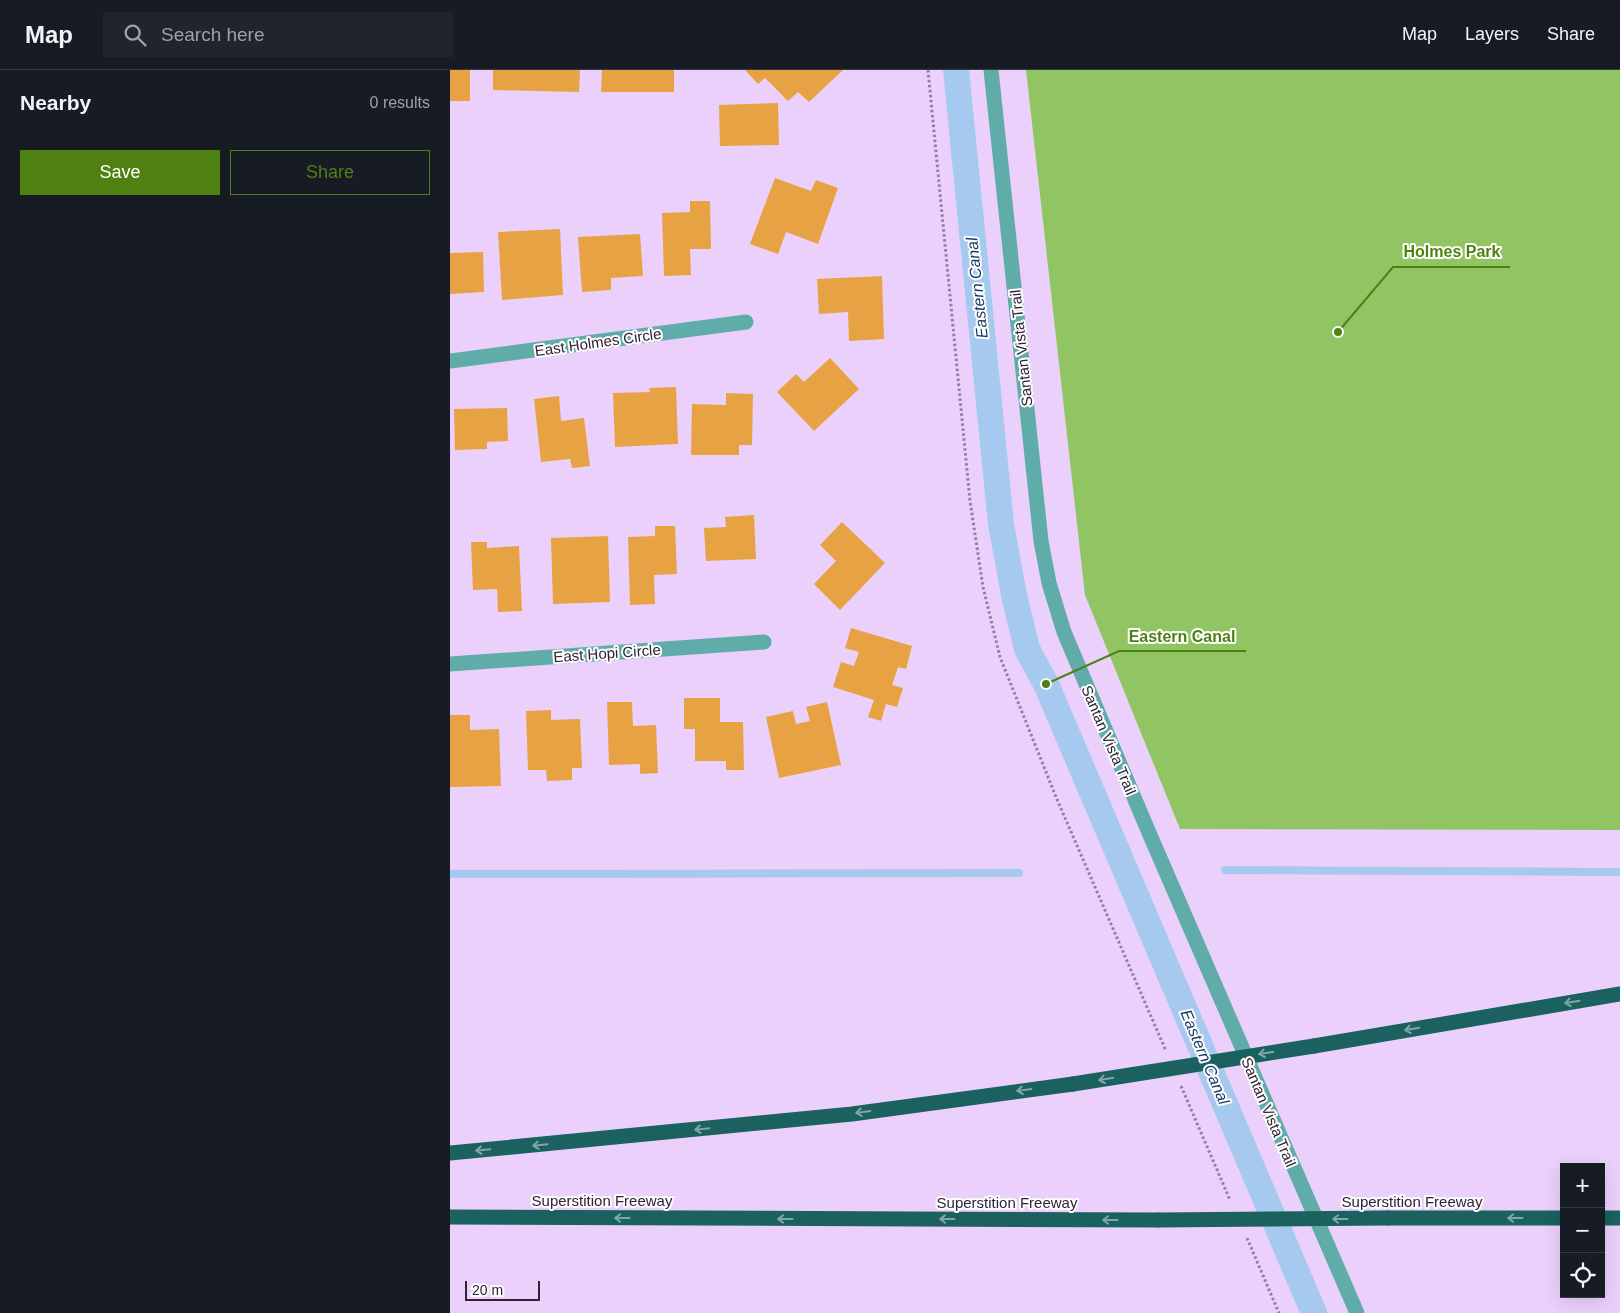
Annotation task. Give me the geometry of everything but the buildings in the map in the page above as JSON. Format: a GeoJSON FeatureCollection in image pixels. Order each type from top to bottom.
{"type":"FeatureCollection","features":[{"type":"Feature","properties":{"kind":"highway"},"geometry":{"type":"LineString","coordinates":[[450,1152],[852,1114],[1073,1084],[1314,1046],[1620,994]]}},
{"type":"Feature","properties":{"kind":"highway","name":"Superstition Freeway"},"geometry":{"type":"LineString","coordinates":[[450,1218],[1158,1220],[1560,1218]]}},
{"type":"Feature","properties":{"kind":"highway"},"geometry":{"type":"LineString","coordinates":[[1605,1218],[1620,1218]]}},
{"type":"Feature","properties":{"kind":"street","name":"Santan Vista Trail"},"geometry":{"type":"LineString","coordinates":[[991,70],[1041,541],[1049,582],[1064,632],[1357,1313]]}},
{"type":"Feature","properties":{"kind":"street","name":"East Holmes Circle"},"geometry":{"type":"LineString","coordinates":[[450,361],[746,322]]}},
{"type":"Feature","properties":{"kind":"street","name":"East Hopi Circle"},"geometry":{"type":"LineString","coordinates":[[450,664],[764,642]]}},
{"type":"Feature","properties":{"kind":"path"},"geometry":{"type":"LineString","coordinates":[[928,70],[970,501],[983,587],[1000,657],[1056,797],[1170,1059]]}},
{"type":"Feature","properties":{"kind":"path"},"geometry":{"type":"LineString","coordinates":[[1177,1078],[1232,1204]]}},
{"type":"Feature","properties":{"kind":"path"},"geometry":{"type":"LineString","coordinates":[[1244,1232],[1279,1313]]}},
{"type":"Feature","properties":{"kind":"green space"},"geometry":{"type":"Polygon","coordinates":[[[1026,70],[1620,70],[1620,830],[1180,829],[1085,595],[1026,70]]]}},
{"type":"Feature","properties":{"kind":"waterway","name":"Eastern Canal"},"geometry":{"type":"LineString","coordinates":[[956,70],[1001,524],[1014,595],[1027,649],[1046,684],[1314,1313]]}},
{"type":"Feature","properties":{"kind":"waterway"},"geometry":{"type":"LineString","coordinates":[[1225,870],[1620,872]]}},
{"type":"Feature","properties":{"kind":"waterway"},"geometry":{"type":"LineString","coordinates":[[450,874],[1019,873]]}},
{"type":"Feature","properties":{"kind":"place","name":"Holmes Park"},"geometry":{"type":"Point","coordinates":[1338,332]}},
{"type":"Feature","properties":{"kind":"place","name":"Eastern Canal"},"geometry":{"type":"Point","coordinates":[1046,684]}}]}
